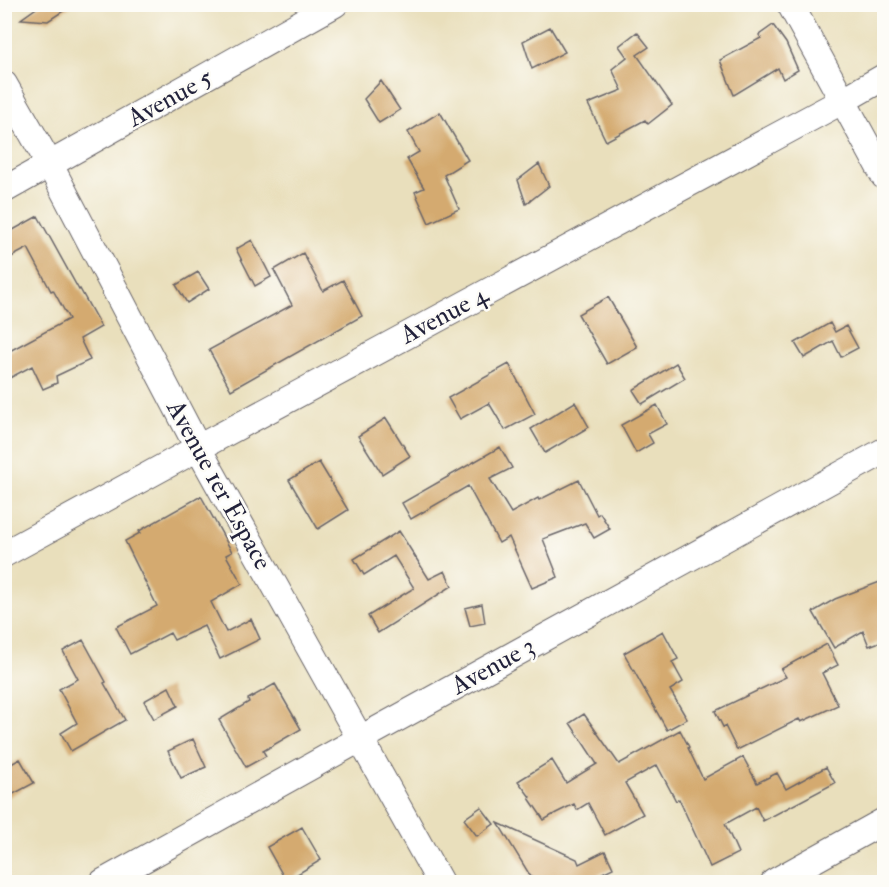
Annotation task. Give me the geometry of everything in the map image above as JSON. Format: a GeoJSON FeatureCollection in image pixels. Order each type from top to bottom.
{"type":"FeatureCollection","features":[{"type":"Feature","properties":{"kind":"street","name":"Avenue 5"},"geometry":{"type":"LineString","coordinates":[[4,190],[335,4]]}},
{"type":"Feature","properties":{"kind":"street"},"geometry":{"type":"LineString","coordinates":[[790,4],[885,176]]}},
{"type":"Feature","properties":{"kind":"street","name":"Avenue 4"},"geometry":{"type":"LineString","coordinates":[[4,554],[885,77]]}},
{"type":"Feature","properties":{"kind":"street","name":"Avenue 1er Espace"},"geometry":{"type":"LineString","coordinates":[[4,84],[50,165],[198,448],[440,882]]}},
{"type":"Feature","properties":{"kind":"street","name":"Avenue 3"},"geometry":{"type":"LineString","coordinates":[[103,882],[885,451]]}},
{"type":"Feature","properties":{"kind":"street"},"geometry":{"type":"LineString","coordinates":[[774,882],[885,821]]}},
{"type":"Feature","properties":{"kind":"building"},"geometry":{"type":"Polygon","coordinates":[[[42,4],[74,4],[48,21],[21,19],[42,4]]]}},
{"type":"Feature","properties":{"kind":"building"},"geometry":{"type":"Polygon","coordinates":[[[773,25],[786,43],[798,70],[783,79],[778,68],[734,95],[720,60],[761,38],[759,35],[773,25]]]}},
{"type":"Feature","properties":{"kind":"building"},"geometry":{"type":"Polygon","coordinates":[[[550,27],[565,52],[532,69],[523,41],[550,27]]]}},
{"type":"Feature","properties":{"kind":"building"},"geometry":{"type":"Polygon","coordinates":[[[637,32],[649,47],[637,55],[672,105],[648,124],[645,120],[606,141],[588,104],[622,90],[612,69],[627,57],[619,46],[637,32]]]}},
{"type":"Feature","properties":{"kind":"building"},"geometry":{"type":"Polygon","coordinates":[[[381,81],[400,110],[379,123],[364,99],[381,81]]]}},
{"type":"Feature","properties":{"kind":"building"},"geometry":{"type":"Polygon","coordinates":[[[440,112],[468,160],[444,175],[459,209],[429,223],[415,192],[424,188],[407,159],[419,152],[408,132],[440,112]]]}},
{"type":"Feature","properties":{"kind":"building"},"geometry":{"type":"Polygon","coordinates":[[[539,164],[549,186],[526,204],[518,180],[539,164]]]}},
{"type":"Feature","properties":{"kind":"building"},"geometry":{"type":"Polygon","coordinates":[[[38,216],[101,327],[80,339],[90,360],[56,376],[57,383],[43,389],[32,366],[4,381],[4,354],[69,319],[28,248],[4,261],[4,235],[38,216]]]}},
{"type":"Feature","properties":{"kind":"building"},"geometry":{"type":"Polygon","coordinates":[[[252,240],[271,277],[255,286],[236,249],[252,240]]]}},
{"type":"Feature","properties":{"kind":"building"},"geometry":{"type":"Polygon","coordinates":[[[303,253],[323,291],[343,280],[362,316],[231,390],[209,350],[292,305],[274,270],[303,253]]]}},
{"type":"Feature","properties":{"kind":"building"},"geometry":{"type":"Polygon","coordinates":[[[198,272],[209,289],[187,303],[176,285],[198,272]]]}},
{"type":"Feature","properties":{"kind":"building"},"geometry":{"type":"Polygon","coordinates":[[[608,297],[637,347],[607,364],[578,314],[608,297]]]}},
{"type":"Feature","properties":{"kind":"building"},"geometry":{"type":"Polygon","coordinates":[[[830,323],[835,332],[846,326],[858,348],[841,357],[833,341],[804,358],[795,343],[830,323]]]}},
{"type":"Feature","properties":{"kind":"building"},"geometry":{"type":"Polygon","coordinates":[[[676,363],[685,378],[642,404],[633,390],[676,363]]]}},
{"type":"Feature","properties":{"kind":"building"},"geometry":{"type":"Polygon","coordinates":[[[509,364],[535,414],[505,430],[489,403],[460,419],[448,398],[509,364]]]}},
{"type":"Feature","properties":{"kind":"building"},"geometry":{"type":"Polygon","coordinates":[[[575,402],[589,427],[545,453],[531,429],[575,402]]]}},
{"type":"Feature","properties":{"kind":"building"},"geometry":{"type":"Polygon","coordinates":[[[657,405],[667,424],[648,434],[653,443],[636,453],[621,425],[657,405]]]}},
{"type":"Feature","properties":{"kind":"building"},"geometry":{"type":"Polygon","coordinates":[[[386,418],[410,456],[382,474],[358,436],[386,418]]]}},
{"type":"Feature","properties":{"kind":"building"},"geometry":{"type":"Polygon","coordinates":[[[500,447],[512,468],[490,479],[511,513],[579,480],[597,515],[600,513],[610,529],[594,538],[585,523],[543,539],[558,577],[532,588],[509,537],[499,543],[468,486],[411,519],[402,503],[500,447]]]}},
{"type":"Feature","properties":{"kind":"building"},"geometry":{"type":"Polygon","coordinates":[[[319,462],[348,510],[318,529],[289,480],[319,462]]]}},
{"type":"Feature","properties":{"kind":"building"},"geometry":{"type":"Polygon","coordinates":[[[201,496],[232,552],[226,555],[242,584],[211,602],[226,632],[251,619],[260,639],[220,659],[204,626],[174,640],[170,633],[130,654],[116,627],[157,606],[125,541],[201,496]]]}},
{"type":"Feature","properties":{"kind":"building"},"geometry":{"type":"Polygon","coordinates":[[[399,531],[429,579],[445,571],[452,586],[378,633],[368,616],[414,588],[394,556],[364,575],[354,559],[399,531]]]}},
{"type":"Feature","properties":{"kind":"building"},"geometry":{"type":"Polygon","coordinates":[[[885,580],[885,640],[869,646],[863,631],[834,648],[813,612],[835,599],[885,580]]]}},
{"type":"Feature","properties":{"kind":"building"},"geometry":{"type":"Polygon","coordinates":[[[482,604],[485,623],[470,626],[465,608],[482,604]]]}},
{"type":"Feature","properties":{"kind":"building"},"geometry":{"type":"Polygon","coordinates":[[[663,631],[678,659],[672,662],[683,682],[670,690],[687,719],[667,730],[624,653],[663,631]]]}},
{"type":"Feature","properties":{"kind":"building"},"geometry":{"type":"Polygon","coordinates":[[[83,640],[125,720],[71,751],[61,733],[77,723],[59,689],[78,679],[63,651],[83,640]]]}},
{"type":"Feature","properties":{"kind":"building"},"geometry":{"type":"Polygon","coordinates":[[[827,644],[838,665],[822,673],[838,705],[801,722],[799,719],[737,750],[715,711],[786,677],[781,669],[827,644]]]}},
{"type":"Feature","properties":{"kind":"building"},"geometry":{"type":"Polygon","coordinates":[[[275,684],[301,729],[263,751],[266,756],[246,767],[219,720],[249,702],[248,699],[275,684]]]}},
{"type":"Feature","properties":{"kind":"building"},"geometry":{"type":"Polygon","coordinates":[[[169,687],[178,706],[154,719],[144,701],[169,687]]]}},
{"type":"Feature","properties":{"kind":"building"},"geometry":{"type":"Polygon","coordinates":[[[584,714],[619,764],[680,730],[703,779],[743,757],[757,783],[777,773],[786,789],[826,767],[835,783],[763,821],[756,807],[725,824],[738,853],[710,867],[679,799],[676,801],[657,765],[625,783],[643,814],[605,835],[588,803],[577,810],[574,804],[544,820],[518,781],[552,760],[566,783],[597,764],[570,723],[584,714]]]}},
{"type":"Feature","properties":{"kind":"building"},"geometry":{"type":"Polygon","coordinates":[[[193,739],[206,767],[181,778],[168,751],[193,739]]]}},
{"type":"Feature","properties":{"kind":"building"},"geometry":{"type":"Polygon","coordinates":[[[20,759],[34,783],[4,799],[4,768],[20,759]]]}},
{"type":"Feature","properties":{"kind":"building"},"geometry":{"type":"Polygon","coordinates":[[[481,807],[494,824],[477,836],[464,819],[481,807]]]}},
{"type":"Feature","properties":{"kind":"building"},"geometry":{"type":"Polygon","coordinates":[[[498,823],[577,859],[579,864],[605,851],[613,868],[588,880],[590,882],[534,882],[498,823]]]}},
{"type":"Feature","properties":{"kind":"building"},"geometry":{"type":"Polygon","coordinates":[[[302,827],[321,860],[286,881],[267,847],[302,827]]]}}]}
